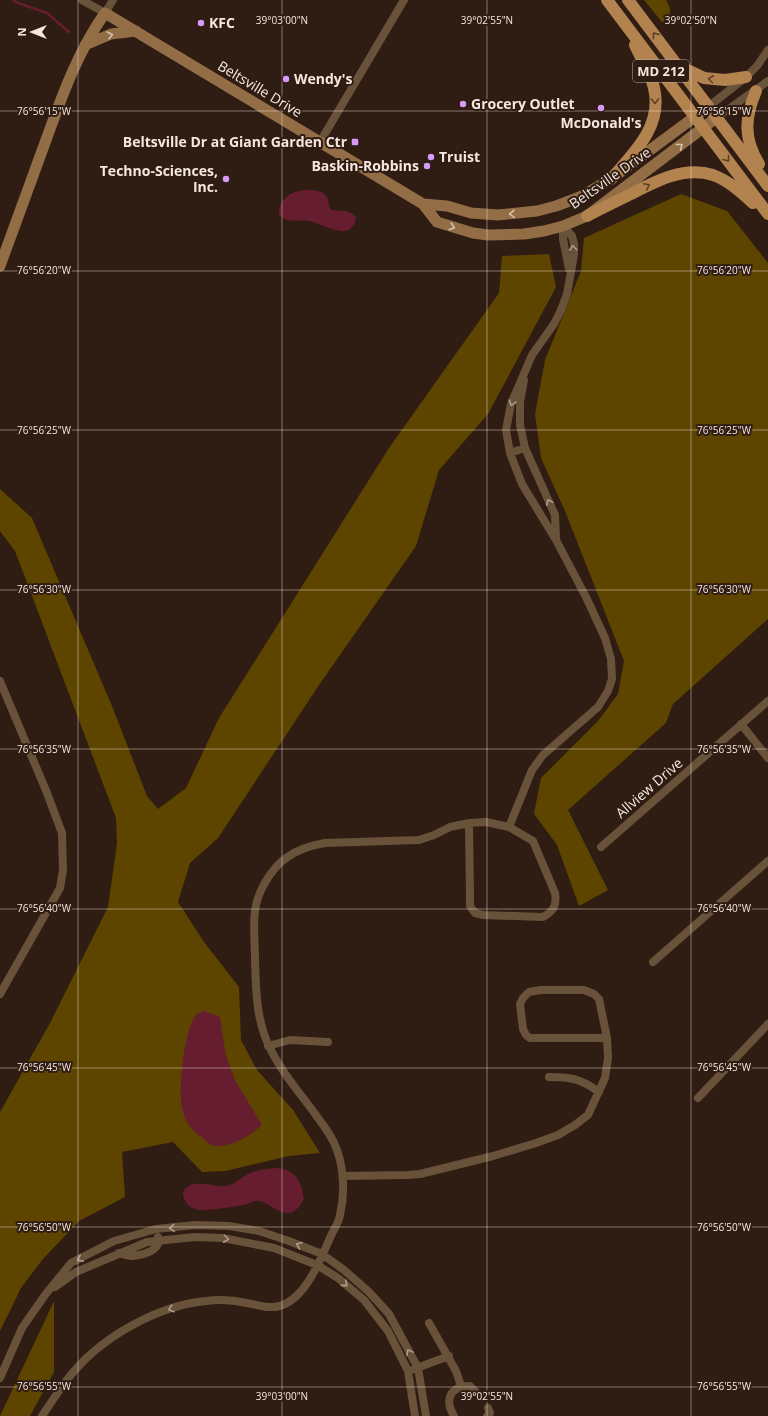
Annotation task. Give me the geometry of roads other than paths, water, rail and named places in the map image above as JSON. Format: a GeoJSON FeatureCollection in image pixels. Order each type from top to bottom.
{"type":"FeatureCollection","features":[{"type":"Feature","properties":{"kind":"main road","name":"MD 212"},"geometry":{"type":"LineString","coordinates":[[607,0],[768,214]]}},
{"type":"Feature","properties":{"kind":"main road","name":"MD 212"},"geometry":{"type":"LineString","coordinates":[[628,0],[768,186]]}},
{"type":"Feature","properties":{"kind":"main road"},"geometry":{"type":"LineString","coordinates":[[611,179],[642,144],[649,132],[655,110],[656,97],[652,82],[626,26]]}},
{"type":"Feature","properties":{"kind":"main road"},"geometry":{"type":"LineString","coordinates":[[678,66],[704,78],[725,80],[746,77]]}},
{"type":"Feature","properties":{"kind":"main road"},"geometry":{"type":"LineString","coordinates":[[756,91],[749,107],[747,129],[748,142],[768,178]]}},
{"type":"Feature","properties":{"kind":"main road"},"geometry":{"type":"LineString","coordinates":[[587,216],[665,177],[691,172],[714,176],[730,184],[743,194],[768,218]]}},
{"type":"Feature","properties":{"kind":"street","name":"Beltsville Drive"},"geometry":{"type":"LineString","coordinates":[[82,0],[423,204],[437,222],[480,234],[524,234],[544,231],[563,226],[587,216],[716,118]]}},
{"type":"Feature","properties":{"kind":"street"},"geometry":{"type":"LineString","coordinates":[[104,12],[108,0]]}},
{"type":"Feature","properties":{"kind":"street"},"geometry":{"type":"LineString","coordinates":[[0,266],[62,96],[94,27],[113,0]]}},
{"type":"Feature","properties":{"kind":"street"},"geometry":{"type":"LineString","coordinates":[[320,142],[404,0]]}},
{"type":"Feature","properties":{"kind":"street"},"geometry":{"type":"LineString","coordinates":[[85,45],[111,34],[136,32]]}},
{"type":"Feature","properties":{"kind":"street"},"geometry":{"type":"LineString","coordinates":[[708,107],[746,77],[757,66],[768,50]]}},
{"type":"Feature","properties":{"kind":"street"},"geometry":{"type":"LineString","coordinates":[[716,118],[768,81]]}},
{"type":"Feature","properties":{"kind":"street","name":"Beltsville Drive"},"geometry":{"type":"LineString","coordinates":[[423,204],[447,206],[471,213],[498,215],[537,211],[556,206],[580,197],[611,179],[708,107]]}},
{"type":"Feature","properties":{"kind":"street"},"geometry":{"type":"LineString","coordinates":[[509,827],[532,770],[543,755],[598,707],[608,691],[612,679],[611,658],[605,638],[586,597],[556,540],[522,484],[506,430],[511,404],[532,355],[554,324],[567,294],[570,272],[563,239],[563,226]]}},
{"type":"Feature","properties":{"kind":"street"},"geometry":{"type":"LineString","coordinates":[[527,367],[520,402],[520,425],[525,448],[555,515],[556,540]]}},
{"type":"Feature","properties":{"kind":"street"},"geometry":{"type":"LineString","coordinates":[[512,452],[525,448]]}},
{"type":"Feature","properties":{"kind":"street"},"geometry":{"type":"LineString","coordinates":[[0,681],[62,833],[63,870],[61,883],[57,893],[0,994]]}},
{"type":"Feature","properties":{"kind":"street","name":"Allview Drive"},"geometry":{"type":"LineString","coordinates":[[601,846],[768,701]]}},
{"type":"Feature","properties":{"kind":"street"},"geometry":{"type":"LineString","coordinates":[[741,724],[768,758]]}},
{"type":"Feature","properties":{"kind":"street"},"geometry":{"type":"LineString","coordinates":[[42,1416],[76,1369],[93,1352],[139,1322],[172,1308],[209,1301],[229,1300],[268,1308],[280,1306],[290,1301],[308,1282],[340,1217],[343,1193],[343,1176],[337,1149],[326,1129],[282,1071],[268,1046],[261,1021],[255,987],[255,908],[273,871],[286,858],[316,844],[419,840],[450,827],[469,823],[486,822],[509,827],[533,841],[555,893],[555,907],[550,913],[543,916],[483,915],[475,913],[470,906],[469,823]]}},
{"type":"Feature","properties":{"kind":"street"},"geometry":{"type":"LineString","coordinates":[[653,962],[768,861]]}},
{"type":"Feature","properties":{"kind":"street"},"geometry":{"type":"LineString","coordinates":[[343,1176],[420,1174],[493,1156],[558,1135],[588,1115],[605,1078],[608,1058],[608,1038],[599,999],[594,994],[584,990],[541,990],[529,992],[520,1004],[522,1029],[530,1038],[608,1038]]}},
{"type":"Feature","properties":{"kind":"street"},"geometry":{"type":"LineString","coordinates":[[698,1098],[768,1024]]}},
{"type":"Feature","properties":{"kind":"street"},"geometry":{"type":"LineString","coordinates":[[268,1046],[290,1040],[328,1042]]}},
{"type":"Feature","properties":{"kind":"street"},"geometry":{"type":"LineString","coordinates":[[550,1077],[569,1077],[579,1080],[599,1092]]}},
{"type":"Feature","properties":{"kind":"street"},"geometry":{"type":"LineString","coordinates":[[0,1378],[22,1328],[45,1295],[71,1263],[114,1240],[156,1229],[195,1225],[229,1226],[259,1231],[322,1254],[344,1270],[369,1292],[389,1314],[418,1368],[426,1416]]}},
{"type":"Feature","properties":{"kind":"street"},"geometry":{"type":"LineString","coordinates":[[45,1295],[76,1272],[119,1253],[131,1256],[152,1251],[156,1248],[159,1240],[156,1229]]}},
{"type":"Feature","properties":{"kind":"street"},"geometry":{"type":"LineString","coordinates":[[159,1240],[195,1237],[223,1238],[274,1248],[317,1265],[338,1278],[364,1300],[388,1331],[408,1371],[415,1416]]}},
{"type":"Feature","properties":{"kind":"street"},"geometry":{"type":"LineString","coordinates":[[114,1240],[119,1253]]}},
{"type":"Feature","properties":{"kind":"street"},"geometry":{"type":"LineString","coordinates":[[429,1323],[449,1356],[461,1386]]}},
{"type":"Feature","properties":{"kind":"street"},"geometry":{"type":"LineString","coordinates":[[408,1371],[449,1356]]}},
{"type":"Feature","properties":{"kind":"street"},"geometry":{"type":"LineString","coordinates":[[454,1416],[449,1402],[451,1393],[461,1386],[470,1386],[481,1397]]}},
{"type":"Feature","properties":{"kind":"waterway"},"geometry":{"type":"LineString","coordinates":[[13,0],[47,13],[69,32]]}},
{"type":"Feature","properties":{"kind":"place","name":"KFC"},"geometry":{"type":"Point","coordinates":[201,23]}},
{"type":"Feature","properties":{"kind":"place","name":"Wendy's"},"geometry":{"type":"Point","coordinates":[286,79]}},
{"type":"Feature","properties":{"kind":"place","name":"Grocery Outlet"},"geometry":{"type":"Point","coordinates":[463,104]}},
{"type":"Feature","properties":{"kind":"place","name":"McDonald's"},"geometry":{"type":"Point","coordinates":[601,108]}},
{"type":"Feature","properties":{"kind":"place","name":"Beltsville Dr at Giant Garden Ctr"},"geometry":{"type":"Point","coordinates":[355,142]}},
{"type":"Feature","properties":{"kind":"place","name":"Truist"},"geometry":{"type":"Point","coordinates":[431,157]}},
{"type":"Feature","properties":{"kind":"place","name":"Baskin-Robbins"},"geometry":{"type":"Point","coordinates":[427,166]}},
{"type":"Feature","properties":{"kind":"place","name":"Techno-Sciences, Inc."},"geometry":{"type":"Point","coordinates":[226,179]}}]}
